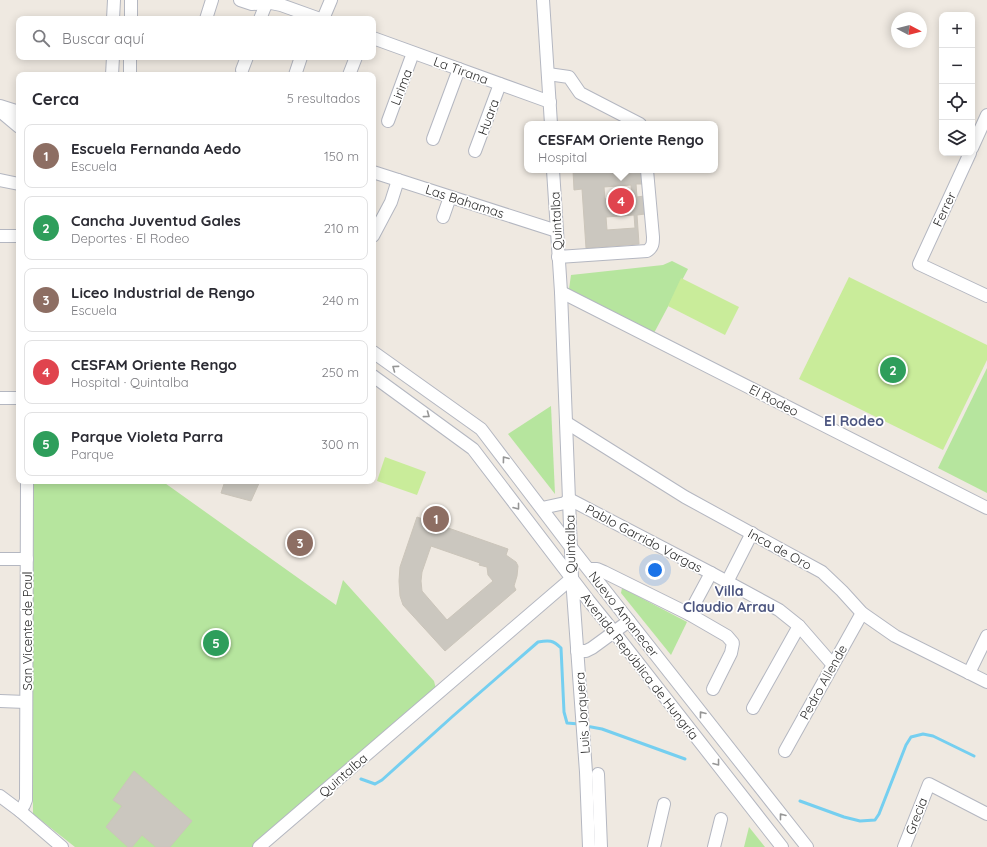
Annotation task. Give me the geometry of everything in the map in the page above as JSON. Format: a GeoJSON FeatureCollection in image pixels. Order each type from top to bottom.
{"type":"FeatureCollection","features":[{"type":"Feature","properties":{"kind":"street"},"geometry":{"type":"LineString","coordinates":[[113,16],[114,0]]}},
{"type":"Feature","properties":{"kind":"street"},"geometry":{"type":"LineString","coordinates":[[131,16],[132,0]]}},
{"type":"Feature","properties":{"kind":"street"},"geometry":{"type":"LineString","coordinates":[[207,16],[212,0]]}},
{"type":"Feature","properties":{"kind":"street"},"geometry":{"type":"LineString","coordinates":[[321,16],[331,0]]}},
{"type":"Feature","properties":{"kind":"street"},"geometry":{"type":"LineString","coordinates":[[543,0],[551,121]]}},
{"type":"Feature","properties":{"kind":"street"},"geometry":{"type":"LineString","coordinates":[[246,1],[256,5],[270,2],[311,16]]}},
{"type":"Feature","properties":{"kind":"street"},"geometry":{"type":"LineString","coordinates":[[262,16],[270,2]]}},
{"type":"Feature","properties":{"kind":"street","name":"La Tirana"},"geometry":{"type":"LineString","coordinates":[[376,39],[550,102]]}},
{"type":"Feature","properties":{"kind":"street","name":"Lirima"},"geometry":{"type":"LineString","coordinates":[[388,121],[413,53]]}},
{"type":"Feature","properties":{"kind":"street"},"geometry":{"type":"LineString","coordinates":[[112,60],[112,72]]}},
{"type":"Feature","properties":{"kind":"street"},"geometry":{"type":"LineString","coordinates":[[130,60],[130,72]]}},
{"type":"Feature","properties":{"kind":"street"},"geometry":{"type":"LineString","coordinates":[[242,70],[246,60]]}},
{"type":"Feature","properties":{"kind":"street"},"geometry":{"type":"LineString","coordinates":[[296,72],[300,60]]}},
{"type":"Feature","properties":{"kind":"street"},"geometry":{"type":"LineString","coordinates":[[350,72],[355,60]]}},
{"type":"Feature","properties":{"kind":"street"},"geometry":{"type":"LineString","coordinates":[[433,139],[459,69]]}},
{"type":"Feature","properties":{"kind":"street"},"geometry":{"type":"LineString","coordinates":[[548,74],[569,77],[580,93],[634,121]]}},
{"type":"Feature","properties":{"kind":"street","name":"Huara"},"geometry":{"type":"LineString","coordinates":[[475,151],[500,84]]}},
{"type":"Feature","properties":{"kind":"street"},"geometry":{"type":"LineString","coordinates":[[0,106],[16,111]]}},
{"type":"Feature","properties":{"kind":"street"},"geometry":{"type":"LineString","coordinates":[[0,111],[16,124]]}},
{"type":"Feature","properties":{"kind":"street"},"geometry":{"type":"LineString","coordinates":[[975,141],[987,115]]}},
{"type":"Feature","properties":{"kind":"street","name":"Ferrer"},"geometry":{"type":"LineString","coordinates":[[969,156],[919,264],[986,294]]}},
{"type":"Feature","properties":{"kind":"street","name":"Las Bahamas"},"geometry":{"type":"LineString","coordinates":[[376,173],[557,231]]}},
{"type":"Feature","properties":{"kind":"street","name":"Quintalba"},"geometry":{"type":"LineString","coordinates":[[259,847],[572,578],[561,292],[553,173]]}},
{"type":"Feature","properties":{"kind":"street"},"geometry":{"type":"LineString","coordinates":[[558,257],[647,251],[651,248],[653,236],[648,173]]}},
{"type":"Feature","properties":{"kind":"street"},"geometry":{"type":"LineString","coordinates":[[0,180],[16,183]]}},
{"type":"Feature","properties":{"kind":"street"},"geometry":{"type":"LineString","coordinates":[[376,230],[391,202],[398,180]]}},
{"type":"Feature","properties":{"kind":"street"},"geometry":{"type":"LineString","coordinates":[[443,217],[450,197]]}},
{"type":"Feature","properties":{"kind":"street"},"geometry":{"type":"LineString","coordinates":[[0,236],[16,236]]}},
{"type":"Feature","properties":{"kind":"street","name":"El Rodeo"},"geometry":{"type":"LineString","coordinates":[[561,292],[987,508]]}},
{"type":"Feature","properties":{"kind":"street","name":"Nuevo Amanecer"},"geometry":{"type":"LineString","coordinates":[[376,354],[482,429],[570,546],[806,847]]}},
{"type":"Feature","properties":{"kind":"street","name":"Avenida República de Hungría"},"geometry":{"type":"LineString","coordinates":[[376,378],[472,449],[572,578],[588,601],[614,632],[782,847]]}},
{"type":"Feature","properties":{"kind":"street"},"geometry":{"type":"LineString","coordinates":[[407,401],[417,384]]}},
{"type":"Feature","properties":{"kind":"street"},"geometry":{"type":"LineString","coordinates":[[0,398],[16,398]]}},
{"type":"Feature","properties":{"kind":"street","name":"Inca de Oro"},"geometry":{"type":"LineString","coordinates":[[566,423],[685,497],[822,572],[862,613],[895,636],[987,682]]}},
{"type":"Feature","properties":{"kind":"street","name":"San Vicente de Paul"},"geometry":{"type":"LineString","coordinates":[[20,811],[26,800],[27,484]]}},
{"type":"Feature","properties":{"kind":"street"},"geometry":{"type":"LineString","coordinates":[[542,508],[564,503],[569,499]]}},
{"type":"Feature","properties":{"kind":"street","name":"Pablo Garrido Vargas"},"geometry":{"type":"LineString","coordinates":[[569,499],[779,610],[799,626],[833,665]]}},
{"type":"Feature","properties":{"kind":"street"},"geometry":{"type":"LineString","coordinates":[[727,582],[752,533]]}},
{"type":"Feature","properties":{"kind":"street","name":"San Vicente de Paul"},"geometry":{"type":"LineString","coordinates":[[0,559],[27,559]]}},
{"type":"Feature","properties":{"kind":"street"},"geometry":{"type":"LineString","coordinates":[[589,569],[597,569],[604,572],[689,614],[727,636],[733,643],[730,653],[713,689]]}},
{"type":"Feature","properties":{"kind":"street"},"geometry":{"type":"LineString","coordinates":[[689,614],[711,573]]}},
{"type":"Feature","properties":{"kind":"street","name":"Luis Jorquera"},"geometry":{"type":"LineString","coordinates":[[572,578],[589,847]]}},
{"type":"Feature","properties":{"kind":"street","name":"Pedro Allende"},"geometry":{"type":"LineString","coordinates":[[785,751],[862,613]]}},
{"type":"Feature","properties":{"kind":"street"},"geometry":{"type":"LineString","coordinates":[[577,651],[586,651],[592,648],[629,621]]}},
{"type":"Feature","properties":{"kind":"street"},"geometry":{"type":"LineString","coordinates":[[753,708],[799,626]]}},
{"type":"Feature","properties":{"kind":"street"},"geometry":{"type":"LineString","coordinates":[[969,672],[987,636]]}},
{"type":"Feature","properties":{"kind":"street","name":"San Vicente de Paul"},"geometry":{"type":"LineString","coordinates":[[0,701],[26,702]]}},
{"type":"Feature","properties":{"kind":"street"},"geometry":{"type":"LineString","coordinates":[[598,774],[601,847]]}},
{"type":"Feature","properties":{"kind":"street","name":"Grecia"},"geometry":{"type":"LineString","coordinates":[[908,846],[929,784],[987,814]]}},
{"type":"Feature","properties":{"kind":"street"},"geometry":{"type":"LineString","coordinates":[[0,796],[62,847]]}},
{"type":"Feature","properties":{"kind":"street"},"geometry":{"type":"LineString","coordinates":[[654,847],[664,804]]}},
{"type":"Feature","properties":{"kind":"street"},"geometry":{"type":"LineString","coordinates":[[714,847],[721,819]]}},
{"type":"Feature","properties":{"kind":"green space"},"geometry":{"type":"Polygon","coordinates":[[[672,261],[688,269],[654,333],[569,289],[571,275],[663,265],[672,261]]]}},
{"type":"Feature","properties":{"kind":"green space"},"geometry":{"type":"Polygon","coordinates":[[[849,277],[987,345],[987,360],[943,450],[799,379],[849,277]]]}},
{"type":"Feature","properties":{"kind":"green space"},"geometry":{"type":"Polygon","coordinates":[[[681,278],[739,307],[725,335],[668,306],[681,278]]]}},
{"type":"Feature","properties":{"kind":"green space"},"geometry":{"type":"Polygon","coordinates":[[[987,368],[987,493],[938,468],[987,368]]]}},
{"type":"Feature","properties":{"kind":"green space"},"geometry":{"type":"Polygon","coordinates":[[[551,406],[555,494],[508,434],[551,406]]]}},
{"type":"Feature","properties":{"kind":"green space"},"geometry":{"type":"Polygon","coordinates":[[[385,457],[426,472],[417,495],[377,481],[385,457]]]}},
{"type":"Feature","properties":{"kind":"green space"},"geometry":{"type":"Polygon","coordinates":[[[31,484],[166,484],[336,605],[343,580],[434,681],[436,689],[258,847],[75,847],[33,814],[31,484]]]}},
{"type":"Feature","properties":{"kind":"green space"},"geometry":{"type":"Polygon","coordinates":[[[622,588],[687,622],[671,655],[621,593],[622,588]]]}},
{"type":"Feature","properties":{"kind":"green space"},"geometry":{"type":"Polygon","coordinates":[[[749,827],[765,847],[744,847],[749,827]]]}},
{"type":"Feature","properties":{"kind":"building"},"geometry":{"type":"Polygon","coordinates":[[[573,173],[642,173],[643,184],[636,184],[637,197],[644,196],[645,214],[637,215],[639,244],[586,248],[582,189],[574,190],[573,173]],[[631,185],[604,187],[605,199],[632,197],[631,185]],[[634,215],[606,217],[607,230],[635,228],[634,215]]]}},
{"type":"Feature","properties":{"kind":"building"},"geometry":{"type":"Polygon","coordinates":[[[224,484],[259,484],[251,501],[221,493],[224,484]]]}},
{"type":"Feature","properties":{"kind":"building"},"geometry":{"type":"Polygon","coordinates":[[[417,517],[508,549],[506,555],[516,562],[518,566],[514,586],[516,590],[445,651],[403,605],[400,596],[400,567],[417,517]],[[431,546],[422,572],[422,591],[447,620],[493,581],[488,575],[487,567],[479,565],[480,563],[431,546]]]}},
{"type":"Feature","properties":{"kind":"building"},"geometry":{"type":"Polygon","coordinates":[[[134,771],[192,821],[170,847],[156,847],[142,835],[132,847],[128,847],[106,827],[122,806],[113,800],[134,771]]]}},
{"type":"Feature","properties":{"kind":"waterway"},"geometry":{"type":"LineString","coordinates":[[361,779],[375,784],[382,780],[538,642],[551,641],[556,643],[561,648],[564,712],[567,723],[579,724]]}},
{"type":"Feature","properties":{"kind":"waterway"},"geometry":{"type":"LineString","coordinates":[[586,726],[602,729],[685,759]]}},
{"type":"Feature","properties":{"kind":"waterway"},"geometry":{"type":"LineString","coordinates":[[800,801],[844,817],[860,821],[875,820],[879,814],[906,745],[911,737],[923,734],[933,736],[974,756]]}},
{"type":"Feature","properties":{"kind":"place","name":"CESFAM Oriente Rengo"},"geometry":{"type":"Point","coordinates":[621,201]}},
{"type":"Feature","properties":{"kind":"place","name":"Cancha Juventud Gales"},"geometry":{"type":"Point","coordinates":[893,370]}},
{"type":"Feature","properties":{"kind":"place","name":"Escuela Fernanda Aedo"},"geometry":{"type":"Point","coordinates":[436,519]}},
{"type":"Feature","properties":{"kind":"place","name":"Liceo Industrial de Rengo"},"geometry":{"type":"Point","coordinates":[300,543]}},
{"type":"Feature","properties":{"kind":"place","name":"Parque Violeta Parra"},"geometry":{"type":"Point","coordinates":[216,643]}},
{"type":"Feature","properties":{"kind":"district","name":"El Rodeo"},"geometry":{"type":"Point","coordinates":[854,421]}},
{"type":"Feature","properties":{"kind":"district","name":"Villa Claudio Arrau"},"geometry":{"type":"Point","coordinates":[729,600]}}]}
